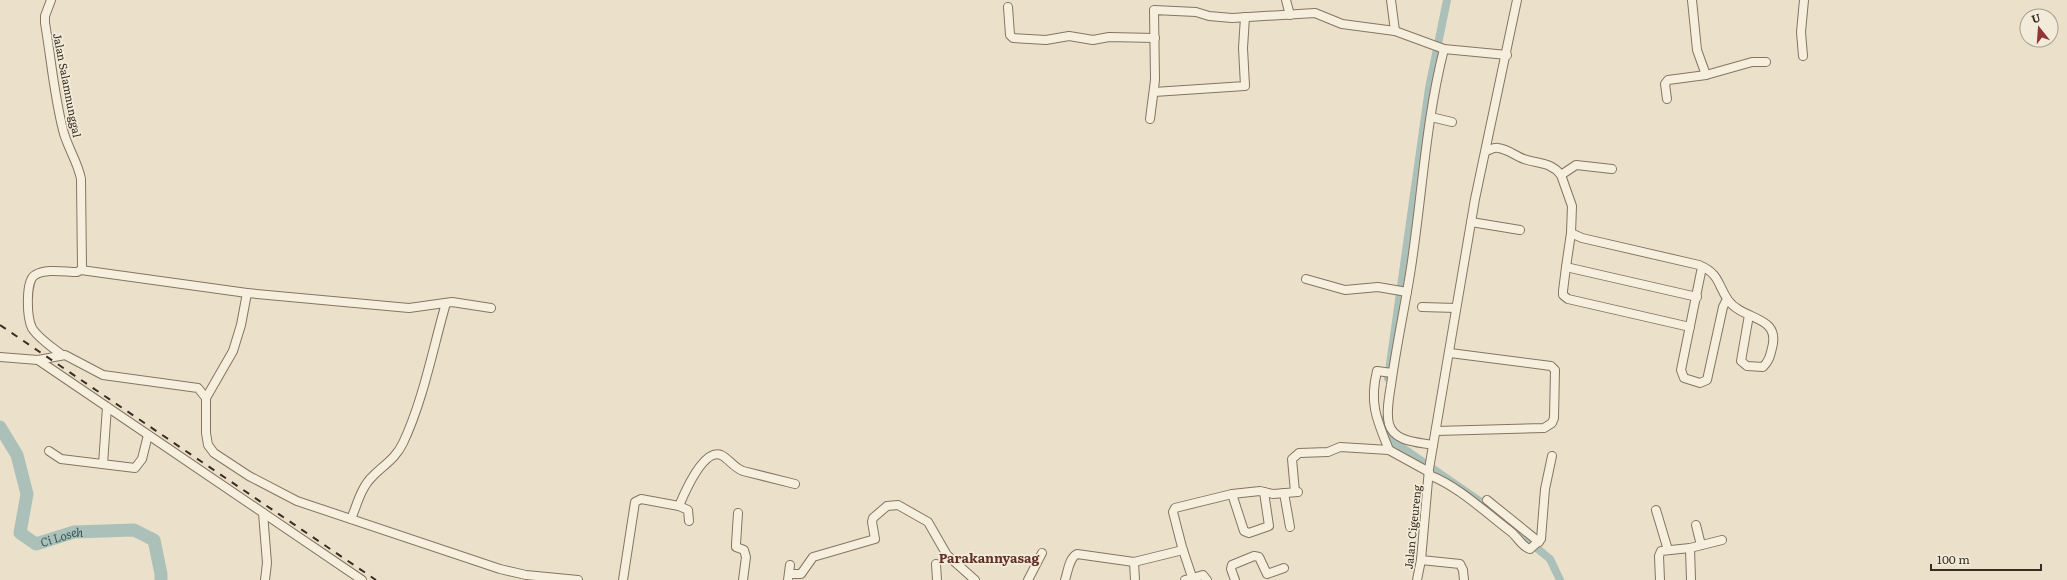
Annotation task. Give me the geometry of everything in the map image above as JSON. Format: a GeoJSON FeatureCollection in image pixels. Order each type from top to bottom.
{"type":"FeatureCollection","features":[{"type":"Feature","properties":{"kind":"street","name":"Jalan Salamnunggal"},"geometry":{"type":"LineString","coordinates":[[51,0],[45,16],[45,23],[57,101],[66,142],[80,170],[82,270]]}},
{"type":"Feature","properties":{"kind":"street"},"geometry":{"type":"LineString","coordinates":[[1286,0],[1290,16]]}},
{"type":"Feature","properties":{"kind":"street"},"geometry":{"type":"LineString","coordinates":[[1391,0],[1395,31]]}},
{"type":"Feature","properties":{"kind":"street","name":"Jalan Cigeureng"},"geometry":{"type":"LineString","coordinates":[[1417,580],[1421,560],[1429,472],[1450,353],[1456,308],[1471,222],[1507,55],[1517,0]]}},
{"type":"Feature","properties":{"kind":"street"},"geometry":{"type":"LineString","coordinates":[[1692,0],[1697,50],[1706,75]]}},
{"type":"Feature","properties":{"kind":"street"},"geometry":{"type":"LineString","coordinates":[[1803,56],[1801,32],[1804,0]]}},
{"type":"Feature","properties":{"kind":"street"},"geometry":{"type":"LineString","coordinates":[[1008,7],[1010,35],[1013,38],[1046,40],[1069,36],[1093,40],[1107,37],[1155,38]]}},
{"type":"Feature","properties":{"kind":"street"},"geometry":{"type":"LineString","coordinates":[[1150,119],[1156,68],[1154,10],[1196,12],[1218,17],[1290,16],[1315,14],[1342,24],[1395,31],[1440,47],[1507,55]]}},
{"type":"Feature","properties":{"kind":"street"},"geometry":{"type":"LineString","coordinates":[[1154,92],[1245,86],[1243,48],[1245,17]]}},
{"type":"Feature","properties":{"kind":"street"},"geometry":{"type":"LineString","coordinates":[[1433,445],[1402,439],[1392,431],[1388,416],[1391,372],[1405,291],[1440,47]]}},
{"type":"Feature","properties":{"kind":"street"},"geometry":{"type":"LineString","coordinates":[[1667,99],[1665,84],[1668,80],[1706,75],[1747,63],[1766,62]]}},
{"type":"Feature","properties":{"kind":"street"},"geometry":{"type":"LineString","coordinates":[[1431,117],[1452,122]]}},
{"type":"Feature","properties":{"kind":"street"},"geometry":{"type":"LineString","coordinates":[[1486,151],[1496,147],[1522,158],[1550,166],[1561,175],[1572,206],[1571,233],[1563,295],[1568,299],[1690,328]]}},
{"type":"Feature","properties":{"kind":"street"},"geometry":{"type":"LineString","coordinates":[[1561,175],[1576,165],[1612,169]]}},
{"type":"Feature","properties":{"kind":"street"},"geometry":{"type":"LineString","coordinates":[[1471,222],[1520,230]]}},
{"type":"Feature","properties":{"kind":"street"},"geometry":{"type":"LineString","coordinates":[[1571,233],[1582,238],[1702,267],[1714,275],[1721,284],[1727,299],[1742,312],[1749,315],[1765,324],[1774,332],[1775,338],[1769,360],[1763,367],[1747,366],[1741,361],[1749,315]]}},
{"type":"Feature","properties":{"kind":"street"},"geometry":{"type":"LineString","coordinates":[[1566,267],[1697,296]]}},
{"type":"Feature","properties":{"kind":"street"},"geometry":{"type":"LineString","coordinates":[[1702,267],[1681,373],[1684,378],[1703,383],[1707,380],[1723,307],[1727,299]]}},
{"type":"Feature","properties":{"kind":"street"},"geometry":{"type":"LineString","coordinates":[[62,355],[32,328],[28,307],[28,294],[30,278],[38,273],[61,271],[77,272],[82,270],[247,293],[409,308],[446,303],[461,303],[490,308]]}},
{"type":"Feature","properties":{"kind":"street"},"geometry":{"type":"LineString","coordinates":[[1306,279],[1345,290],[1378,287],[1405,291]]}},
{"type":"Feature","properties":{"kind":"street"},"geometry":{"type":"LineString","coordinates":[[247,293],[241,325],[233,350],[206,398],[206,433],[208,445],[214,453],[249,476],[297,501],[500,569],[526,575],[578,580]]}},
{"type":"Feature","properties":{"kind":"street"},"geometry":{"type":"LineString","coordinates":[[351,519],[364,488],[372,476],[397,454],[403,443],[420,395],[446,303]]}},
{"type":"Feature","properties":{"kind":"street"},"geometry":{"type":"LineString","coordinates":[[1422,307],[1456,308]]}},
{"type":"Feature","properties":{"kind":"street"},"geometry":{"type":"LineString","coordinates":[[1436,431],[1537,429],[1550,425],[1554,418],[1555,370],[1551,366],[1450,353]]}},
{"type":"Feature","properties":{"kind":"street"},"geometry":{"type":"LineString","coordinates":[[0,357],[38,360],[62,355],[68,356],[103,375],[198,388],[206,398]]}},
{"type":"Feature","properties":{"kind":"street"},"geometry":{"type":"LineString","coordinates":[[38,360],[362,580]]}},
{"type":"Feature","properties":{"kind":"street"},"geometry":{"type":"LineString","coordinates":[[1389,450],[1374,414],[1374,392],[1376,372],[1381,370],[1391,372]]}},
{"type":"Feature","properties":{"kind":"street"},"geometry":{"type":"LineString","coordinates":[[103,464],[107,407]]}},
{"type":"Feature","properties":{"kind":"street"},"geometry":{"type":"LineString","coordinates":[[49,451],[61,459],[135,468],[142,459],[148,435]]}},
{"type":"Feature","properties":{"kind":"street"},"geometry":{"type":"LineString","coordinates":[[1207,580],[1205,575],[1189,579],[1173,512],[1175,508],[1232,494],[1264,492],[1273,494],[1296,492],[1292,459],[1299,453],[1328,452],[1340,447],[1389,450],[1429,472],[1512,532],[1526,548],[1530,549],[1537,544],[1542,535],[1545,489],[1552,456]]}},
{"type":"Feature","properties":{"kind":"street"},"geometry":{"type":"LineString","coordinates":[[679,506],[697,470],[705,461],[715,454],[721,455],[737,469],[795,484]]}},
{"type":"Feature","properties":{"kind":"street"},"geometry":{"type":"LineString","coordinates":[[1232,494],[1244,531],[1250,533],[1269,526],[1264,492]]}},
{"type":"Feature","properties":{"kind":"street"},"geometry":{"type":"LineString","coordinates":[[1284,493],[1290,527]]}},
{"type":"Feature","properties":{"kind":"street"},"geometry":{"type":"LineString","coordinates":[[623,580],[635,502],[641,499],[679,506],[688,510],[689,521]]}},
{"type":"Feature","properties":{"kind":"street"},"geometry":{"type":"LineString","coordinates":[[1487,500],[1537,544]]}},
{"type":"Feature","properties":{"kind":"street"},"geometry":{"type":"LineString","coordinates":[[789,573],[801,574],[813,557],[875,539],[872,522],[873,518],[887,506],[898,505],[928,522],[947,555],[973,579]]}},
{"type":"Feature","properties":{"kind":"street"},"geometry":{"type":"LineString","coordinates":[[1656,510],[1668,550]]}},
{"type":"Feature","properties":{"kind":"street"},"geometry":{"type":"LineString","coordinates":[[263,513],[267,563],[265,580]]}},
{"type":"Feature","properties":{"kind":"street"},"geometry":{"type":"LineString","coordinates":[[738,513],[736,546],[744,550],[746,557],[743,580]]}},
{"type":"Feature","properties":{"kind":"street"},"geometry":{"type":"LineString","coordinates":[[1696,525],[1701,546]]}},
{"type":"Feature","properties":{"kind":"street"},"geometry":{"type":"LineString","coordinates":[[1660,580],[1659,555],[1663,550],[1690,548],[1722,540]]}},
{"type":"Feature","properties":{"kind":"street"},"geometry":{"type":"LineString","coordinates":[[1690,548],[1691,580]]}},
{"type":"Feature","properties":{"kind":"street"},"geometry":{"type":"LineString","coordinates":[[1065,580],[1071,561],[1077,554],[1134,562],[1183,550]]}},
{"type":"Feature","properties":{"kind":"street"},"geometry":{"type":"LineString","coordinates":[[1028,580],[1042,553]]}},
{"type":"Feature","properties":{"kind":"street"},"geometry":{"type":"LineString","coordinates":[[1235,580],[1231,569],[1232,565],[1256,555],[1268,577],[1284,568]]}},
{"type":"Feature","properties":{"kind":"street"},"geometry":{"type":"LineString","coordinates":[[1421,560],[1460,564],[1463,570],[1464,580]]}},
{"type":"Feature","properties":{"kind":"street"},"geometry":{"type":"LineString","coordinates":[[1134,562],[1135,580]]}},
{"type":"Feature","properties":{"kind":"street"},"geometry":{"type":"LineString","coordinates":[[936,564],[936,580]]}},
{"type":"Feature","properties":{"kind":"waterway"},"geometry":{"type":"LineString","coordinates":[[1388,378],[1429,88],[1447,0]]}},
{"type":"Feature","properties":{"kind":"waterway"},"geometry":{"type":"LineString","coordinates":[[1386,418],[1387,437],[1481,502],[1550,559],[1560,580]]}},
{"type":"Feature","properties":{"kind":"waterway","name":"Ci Loseh"},"geometry":{"type":"LineString","coordinates":[[0,427],[17,455],[27,494],[20,533],[36,544],[74,532],[134,530],[154,540],[161,580]]}},
{"type":"Feature","properties":{"kind":"railway"},"geometry":{"type":"LineString","coordinates":[[0,325],[376,580]]}},
{"type":"Feature","properties":{"kind":"district","name":"Parakannyasag"},"geometry":{"type":"Point","coordinates":[989,557]}}]}
